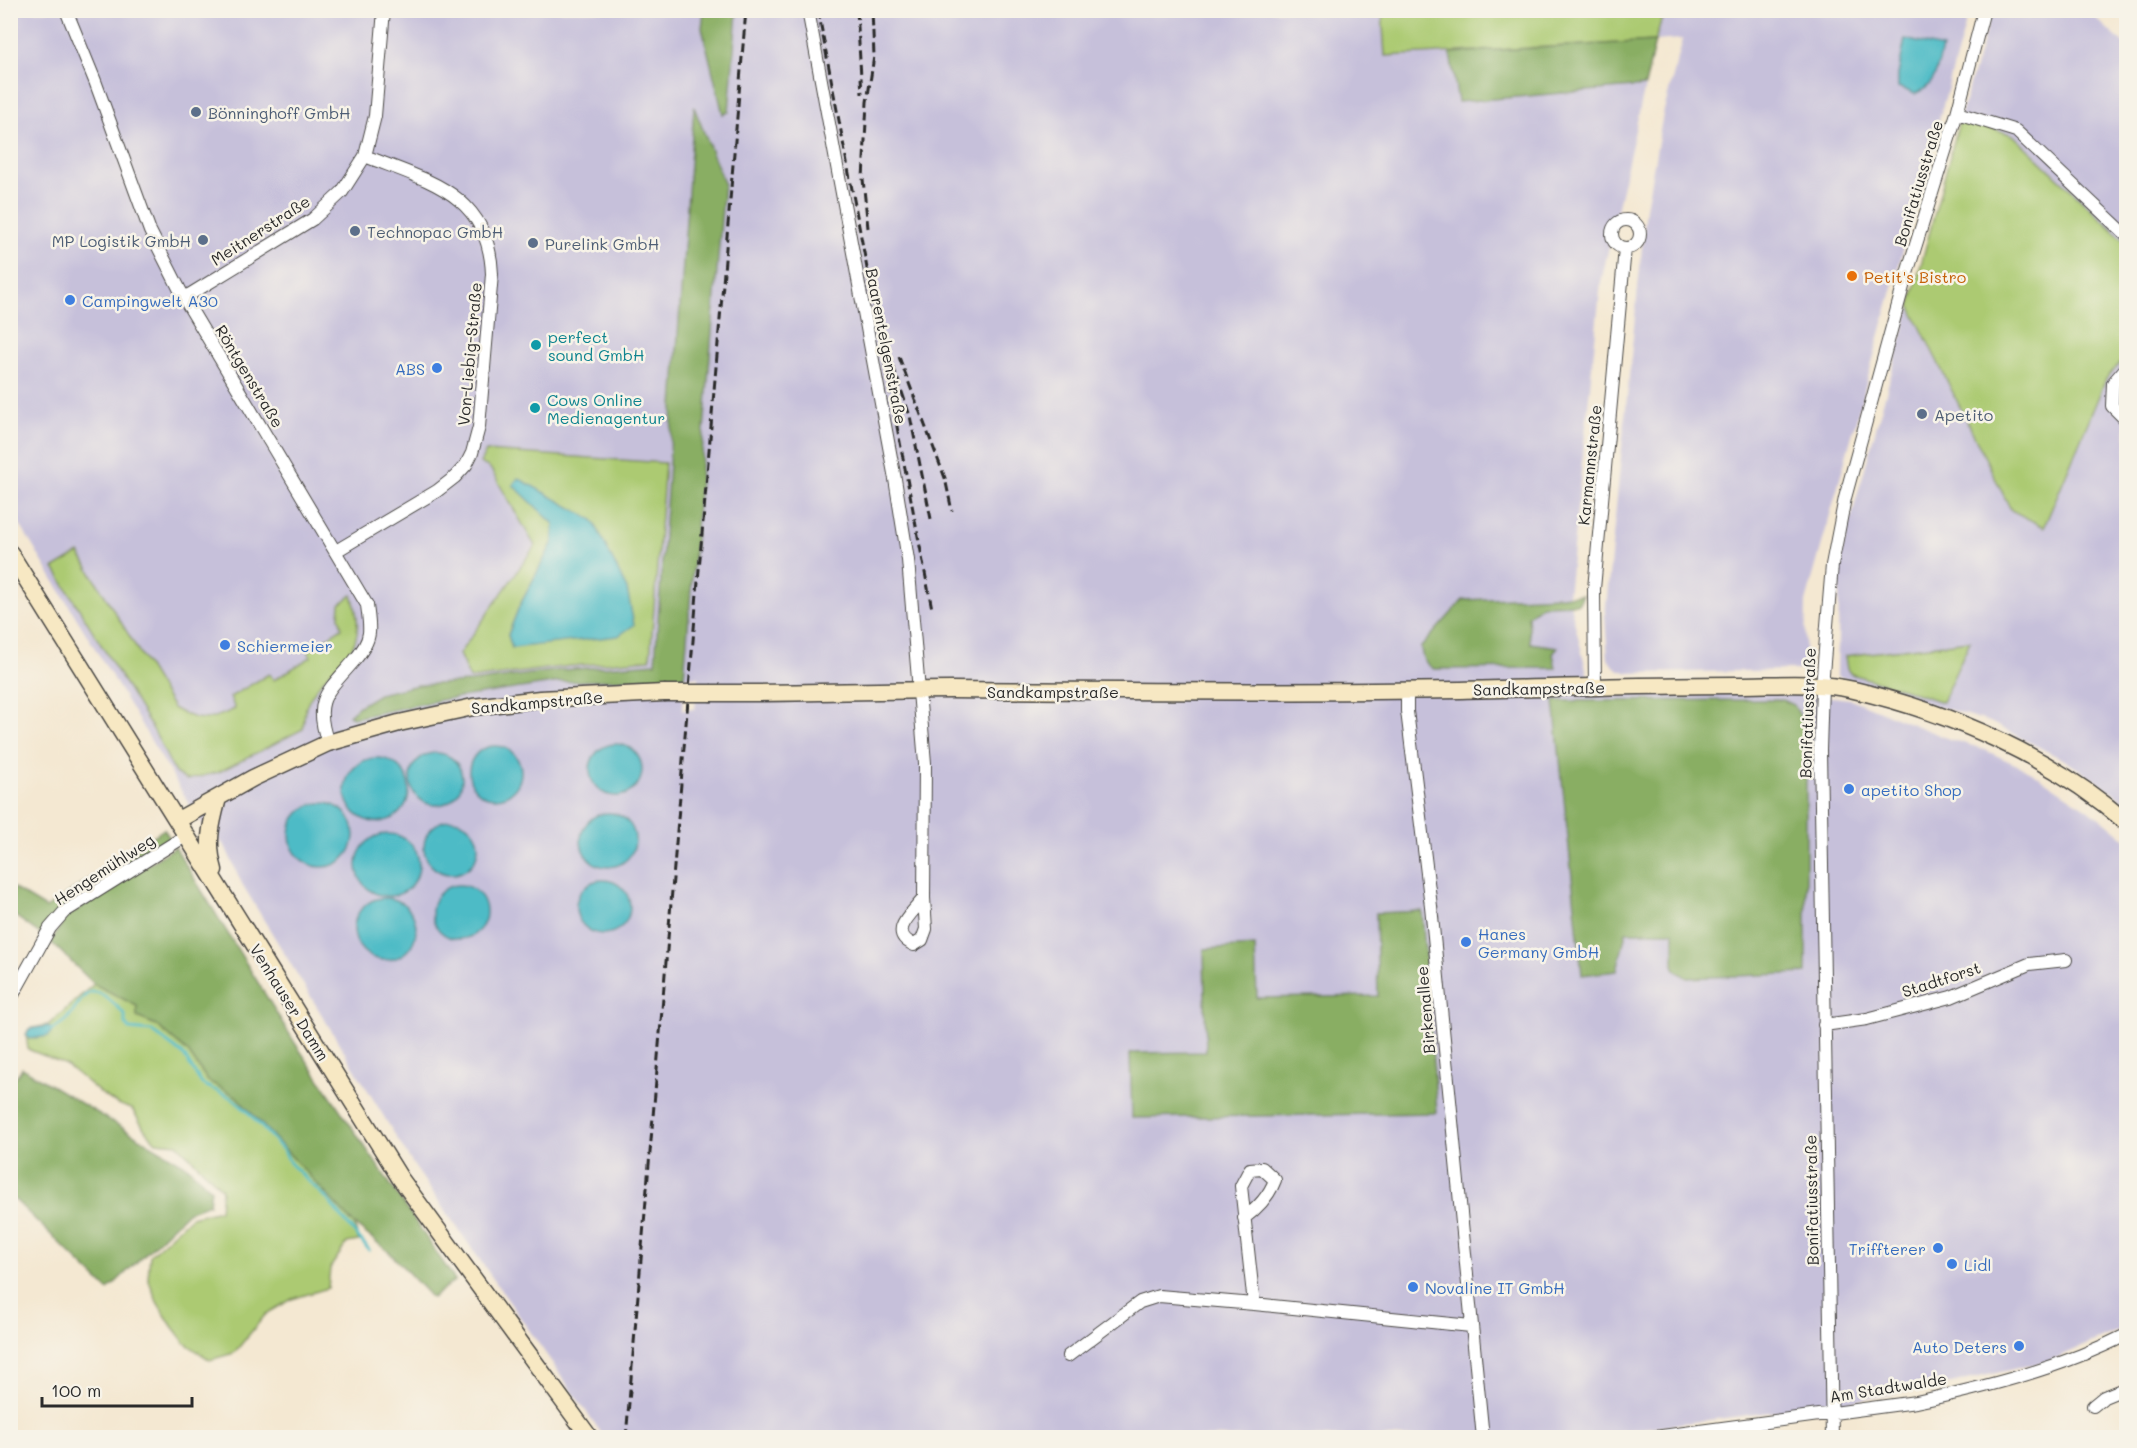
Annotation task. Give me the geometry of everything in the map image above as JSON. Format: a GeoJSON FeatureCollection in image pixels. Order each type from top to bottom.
{"type":"FeatureCollection","features":[{"type":"Feature","properties":{"kind":"street","name":"Röntgenstraße"},"geometry":{"type":"LineString","coordinates":[[66,10],[150,231],[184,298],[367,605],[369,634],[361,652],[323,702],[320,712],[321,724],[328,744]]}},
{"type":"Feature","properties":{"kind":"street","name":"Meitnerstraße"},"geometry":{"type":"LineString","coordinates":[[184,298],[313,219],[342,192],[365,156],[375,116],[384,10]]}},
{"type":"Feature","properties":{"kind":"street","name":"Baarentelgenstraße"},"geometry":{"type":"LineString","coordinates":[[808,10],[897,490],[908,560],[918,690]]}},
{"type":"Feature","properties":{"kind":"street","name":"Bonifatiusstraße"},"geometry":{"type":"LineString","coordinates":[[1832,1437],[1821,836],[1822,686],[1832,565],[1845,498],[1904,283],[1957,113],[1984,10]]}},
{"type":"Feature","properties":{"kind":"street"},"geometry":{"type":"LineString","coordinates":[[1957,113],[2016,131],[2127,236]]}},
{"type":"Feature","properties":{"kind":"street","name":"Von-Liebig-Straße"},"geometry":{"type":"LineString","coordinates":[[336,551],[437,491],[466,465],[476,443],[479,427],[492,274],[492,262],[483,230],[464,204],[441,186],[365,156]]}},
{"type":"Feature","properties":{"kind":"street","name":"Karmannstraße"},"geometry":{"type":"LineString","coordinates":[[1594,687],[1595,577],[1625,248]]}},
{"type":"Feature","properties":{"kind":"street"},"geometry":{"type":"LineString","coordinates":[[2127,368],[2113,383],[2112,406],[2127,420]]}},
{"type":"Feature","properties":{"kind":"street","name":"Venhauser Damm"},"geometry":{"type":"LineString","coordinates":[[10,553],[400,1178],[590,1437]]}},
{"type":"Feature","properties":{"kind":"street","name":"Sandkampstraße"},"geometry":{"type":"LineString","coordinates":[[182,828],[218,798],[253,778],[328,744],[399,723],[473,707],[571,697],[664,693],[918,690],[1407,691],[1658,685],[1822,686],[1851,689],[1914,707],[1988,735],[2070,778],[2099,798],[2127,822]]}},
{"type":"Feature","properties":{"kind":"street"},"geometry":{"type":"LineString","coordinates":[[918,690],[925,763],[924,898]]}},
{"type":"Feature","properties":{"kind":"street","name":"Birkenallee"},"geometry":{"type":"LineString","coordinates":[[1407,691],[1407,711],[1432,918],[1483,1437]]}},
{"type":"Feature","properties":{"kind":"street"},"geometry":{"type":"LineString","coordinates":[[218,798],[209,838],[209,853],[216,876],[231,906]]}},
{"type":"Feature","properties":{"kind":"street","name":"Hengemühlweg"},"geometry":{"type":"LineString","coordinates":[[10,1000],[50,928],[64,912],[182,828]]}},
{"type":"Feature","properties":{"kind":"street","name":"Stadtforst"},"geometry":{"type":"LineString","coordinates":[[1824,1025],[1867,1019],[1951,997],[2029,964],[2066,960]]}},
{"type":"Feature","properties":{"kind":"street"},"geometry":{"type":"LineString","coordinates":[[1244,1218],[1254,1304]]}},
{"type":"Feature","properties":{"kind":"street"},"geometry":{"type":"LineString","coordinates":[[1068,1356],[1140,1302],[1159,1296],[1471,1326]]}},
{"type":"Feature","properties":{"kind":"street","name":"Am Stadtwalde"},"geometry":{"type":"LineString","coordinates":[[1647,1437],[1916,1402],[1996,1383],[2054,1365],[2127,1335]]}},
{"type":"Feature","properties":{"kind":"street"},"geometry":{"type":"LineString","coordinates":[[2092,1406],[2104,1396],[2127,1388]]}},
{"type":"Feature","properties":{"kind":"shaded area"},"geometry":{"type":"Polygon","coordinates":[[[737,10],[1382,11],[1385,56],[1450,53],[1463,101],[1645,86],[1601,282],[1568,596],[1592,693],[1796,693],[1850,699],[1949,739],[1983,749],[2032,772],[2102,819],[2126,839],[2126,1327],[2052,1360],[1945,1385],[1836,1404],[1620,1431],[1620,1437],[604,1437],[414,1166],[242,884],[225,846],[199,820],[11,510],[11,11],[704,11],[702,28],[723,114],[729,112],[737,10]],[[694,109],[655,663],[561,670],[471,682],[418,685],[355,718],[441,700],[560,682],[684,676],[694,109]],[[684,677],[682,710],[695,709],[698,677],[684,677]]]}},
{"type":"Feature","properties":{"kind":"shaded area"},"geometry":{"type":"Polygon","coordinates":[[[1664,11],[1969,11],[1806,602],[1805,658],[1800,670],[1630,673],[1619,670],[1608,659],[1605,616],[1646,208],[1663,114],[1683,39],[1655,41],[1664,11]]]}},
{"type":"Feature","properties":{"kind":"shaded area"},"geometry":{"type":"Polygon","coordinates":[[[1992,11],[2088,11],[2126,46],[2126,242],[2013,135],[1960,118],[1992,11]]]}},
{"type":"Feature","properties":{"kind":"shaded area"},"geometry":{"type":"Polygon","coordinates":[[[1910,306],[2011,510],[2044,526],[2106,379],[2126,356],[2126,803],[2066,761],[1990,722],[1837,676],[1840,558],[1910,306]]]}},
{"type":"Feature","properties":{"kind":"green space"},"geometry":{"type":"Polygon","coordinates":[[[1382,10],[1664,11],[1655,41],[1385,56],[1382,10]]]}},
{"type":"Feature","properties":{"kind":"green space"},"geometry":{"type":"Polygon","coordinates":[[[704,11],[737,11],[729,112],[723,114],[702,28],[704,11]]]}},
{"type":"Feature","properties":{"kind":"green space"},"geometry":{"type":"Polygon","coordinates":[[[1655,41],[1645,86],[1458,102],[1450,53],[1655,41]]]}},
{"type":"Feature","properties":{"kind":"green space"},"geometry":{"type":"Polygon","coordinates":[[[694,107],[724,183],[684,677],[560,682],[441,700],[354,718],[349,715],[379,694],[418,685],[471,682],[561,670],[655,663],[694,107]]]}},
{"type":"Feature","properties":{"kind":"green space"},"geometry":{"type":"Polygon","coordinates":[[[1960,118],[2013,135],[2126,242],[2126,356],[2106,379],[2044,527],[2011,510],[1910,306],[1960,118]]]}},
{"type":"Feature","properties":{"kind":"green space"},"geometry":{"type":"Polygon","coordinates":[[[486,451],[665,463],[650,659],[561,667],[470,679],[459,654],[535,546],[490,468],[480,463],[486,451]],[[538,507],[554,524],[553,542],[519,607],[508,635],[512,648],[627,589],[538,507]]]}},
{"type":"Feature","properties":{"kind":"green space"},"geometry":{"type":"Polygon","coordinates":[[[79,553],[173,708],[190,717],[211,718],[235,709],[230,697],[269,674],[274,680],[311,657],[308,650],[342,628],[339,617],[340,604],[352,595],[357,617],[357,634],[353,647],[316,689],[307,705],[303,729],[219,772],[187,780],[175,773],[154,731],[54,568],[79,553]]]}},
{"type":"Feature","properties":{"kind":"green space"},"geometry":{"type":"Polygon","coordinates":[[[1583,595],[1578,604],[1542,605],[1528,616],[1530,643],[1558,647],[1553,654],[1556,668],[1434,669],[1423,658],[1421,647],[1463,600],[1583,595]]]}},
{"type":"Feature","properties":{"kind":"green space"},"geometry":{"type":"Polygon","coordinates":[[[1970,641],[1942,702],[1851,674],[1847,669],[1845,656],[1970,641]]]}},
{"type":"Feature","properties":{"kind":"green space"},"geometry":{"type":"Polygon","coordinates":[[[1783,700],[1794,705],[1806,727],[1806,973],[1687,978],[1674,969],[1674,932],[1626,932],[1617,971],[1582,975],[1554,701],[1783,700]]]}},
{"type":"Feature","properties":{"kind":"green space"},"geometry":{"type":"Polygon","coordinates":[[[164,829],[171,840],[67,907],[43,936],[11,913],[10,886],[46,908],[164,829]]]}},
{"type":"Feature","properties":{"kind":"green space"},"geometry":{"type":"Polygon","coordinates":[[[175,847],[295,1043],[455,1280],[432,1298],[390,1253],[354,1224],[236,1096],[208,1081],[188,1052],[156,1025],[137,1017],[137,1006],[94,984],[51,942],[65,918],[175,847]]]}},
{"type":"Feature","properties":{"kind":"green space"},"geometry":{"type":"Polygon","coordinates":[[[1422,911],[1437,1113],[1132,1118],[1130,1053],[1206,1052],[1204,949],[1255,946],[1257,998],[1378,996],[1376,913],[1422,911]]]}},
{"type":"Feature","properties":{"kind":"green space"},"geometry":{"type":"Polygon","coordinates":[[[94,984],[137,1006],[137,1017],[156,1025],[188,1052],[208,1081],[236,1096],[354,1224],[359,1241],[347,1243],[330,1268],[328,1288],[292,1299],[266,1314],[234,1353],[210,1360],[185,1343],[157,1302],[148,1278],[150,1255],[191,1217],[220,1210],[222,1189],[177,1144],[156,1142],[145,1130],[132,1109],[105,1096],[67,1066],[28,1049],[26,1035],[29,1029],[48,1025],[94,984]]]}},
{"type":"Feature","properties":{"kind":"green space"},"geometry":{"type":"Polygon","coordinates":[[[22,1068],[187,1166],[211,1189],[209,1204],[188,1212],[108,1290],[11,1196],[11,1084],[22,1068]]]}},
{"type":"Feature","properties":{"kind":"water"},"geometry":{"type":"Polygon","coordinates":[[[1905,39],[1942,48],[1935,76],[1928,86],[1915,94],[1898,87],[1905,39]]]}},
{"type":"Feature","properties":{"kind":"water"},"geometry":{"type":"Polygon","coordinates":[[[518,478],[593,520],[627,589],[634,625],[618,636],[512,648],[508,635],[519,607],[553,542],[554,524],[513,485],[518,478]]]}},
{"type":"Feature","properties":{"kind":"water"},"geometry":{"type":"Polygon","coordinates":[[[611,744],[621,744],[630,748],[638,756],[642,770],[638,784],[630,792],[621,796],[611,796],[602,792],[594,784],[590,775],[590,765],[594,756],[602,748],[611,744]]]}},
{"type":"Feature","properties":{"kind":"water"},"geometry":{"type":"Polygon","coordinates":[[[490,746],[500,746],[509,750],[517,758],[521,772],[517,786],[509,794],[500,798],[490,798],[481,794],[473,786],[469,777],[469,767],[473,758],[481,750],[490,746]]]}},
{"type":"Feature","properties":{"kind":"water"},"geometry":{"type":"Polygon","coordinates":[[[431,753],[441,753],[450,757],[458,765],[462,779],[458,793],[450,801],[441,805],[431,805],[422,801],[414,793],[410,784],[410,774],[414,765],[422,757],[431,753]]]}},
{"type":"Feature","properties":{"kind":"water"},"geometry":{"type":"Polygon","coordinates":[[[377,758],[395,764],[403,772],[409,790],[403,808],[395,816],[377,822],[359,816],[351,808],[345,790],[351,772],[359,764],[377,758]]]}},
{"type":"Feature","properties":{"kind":"water"},"geometry":{"type":"Polygon","coordinates":[[[322,803],[340,809],[348,817],[354,835],[348,853],[340,861],[322,867],[304,861],[296,853],[290,835],[296,817],[304,809],[322,803]]]}},
{"type":"Feature","properties":{"kind":"water"},"geometry":{"type":"Polygon","coordinates":[[[603,813],[613,813],[623,817],[631,825],[635,840],[631,855],[623,863],[613,867],[603,867],[593,863],[585,855],[581,845],[581,835],[585,825],[593,817],[603,813]]]}},
{"type":"Feature","properties":{"kind":"water"},"geometry":{"type":"Polygon","coordinates":[[[446,820],[456,820],[466,824],[474,832],[478,847],[474,862],[466,870],[456,874],[446,874],[436,870],[428,862],[424,852],[424,842],[428,832],[436,824],[446,820]]]}},
{"type":"Feature","properties":{"kind":"water"},"geometry":{"type":"Polygon","coordinates":[[[382,834],[394,834],[410,843],[417,853],[419,865],[417,877],[410,887],[394,896],[382,896],[371,891],[362,882],[357,871],[357,859],[362,848],[371,839],[382,834]]]}},
{"type":"Feature","properties":{"kind":"water"},"geometry":{"type":"Polygon","coordinates":[[[598,880],[608,880],[618,884],[626,892],[630,907],[626,922],[618,930],[608,934],[598,934],[588,930],[580,922],[576,912],[576,902],[580,892],[588,884],[598,880]]]}},
{"type":"Feature","properties":{"kind":"water"},"geometry":{"type":"Polygon","coordinates":[[[454,885],[464,885],[474,889],[482,897],[486,912],[482,927],[474,935],[464,939],[454,939],[444,935],[436,927],[432,917],[432,907],[436,897],[444,889],[454,885]]]}},
{"type":"Feature","properties":{"kind":"water"},"geometry":{"type":"Polygon","coordinates":[[[379,898],[391,898],[407,907],[414,917],[416,929],[414,941],[407,951],[391,960],[379,960],[368,955],[359,946],[354,935],[354,923],[359,912],[368,903],[379,898]]]}},
{"type":"Feature","properties":{"kind":"water"},"geometry":{"type":"Polygon","coordinates":[[[48,1026],[52,1030],[49,1036],[29,1039],[26,1035],[29,1029],[48,1026]]]}},
{"type":"Feature","properties":{"kind":"waterway"},"geometry":{"type":"LineString","coordinates":[[48,1031],[60,1025],[70,1016],[89,993],[98,993],[109,999],[125,1015],[125,1024],[129,1029],[152,1031],[183,1054],[202,1084],[232,1098],[247,1111],[284,1151],[290,1163],[327,1199],[369,1250]]}},
{"type":"Feature","properties":{"kind":"railway"},"geometry":{"type":"LineString","coordinates":[[626,1438],[746,10]]}},
{"type":"Feature","properties":{"kind":"railway"},"geometry":{"type":"LineString","coordinates":[[818,10],[873,300],[910,416],[931,519]]}},
{"type":"Feature","properties":{"kind":"railway"},"geometry":{"type":"LineString","coordinates":[[857,10],[862,94]]}},
{"type":"Feature","properties":{"kind":"railway"},"geometry":{"type":"LineString","coordinates":[[868,228],[863,179],[867,102],[874,56],[872,10]]}},
{"type":"Feature","properties":{"kind":"railway"},"geometry":{"type":"LineString","coordinates":[[899,357],[945,478],[952,511]]}},
{"type":"Feature","properties":{"kind":"railway"},"geometry":{"type":"LineString","coordinates":[[884,359],[932,609]]}},
{"type":"Feature","properties":{"kind":"place","name":"Bönninghoff GmbH"},"geometry":{"type":"Point","coordinates":[196,112]}},
{"type":"Feature","properties":{"kind":"place","name":"Technopac GmbH"},"geometry":{"type":"Point","coordinates":[355,231]}},
{"type":"Feature","properties":{"kind":"place","name":"MP Logistik GmbH"},"geometry":{"type":"Point","coordinates":[203,240]}},
{"type":"Feature","properties":{"kind":"place","name":"Purelink GmbH"},"geometry":{"type":"Point","coordinates":[533,243]}},
{"type":"Feature","properties":{"kind":"place","name":"Petit's Bistro"},"geometry":{"type":"Point","coordinates":[1852,276]}},
{"type":"Feature","properties":{"kind":"place","name":"Campingwelt A30"},"geometry":{"type":"Point","coordinates":[70,300]}},
{"type":"Feature","properties":{"kind":"place","name":"perfect sound GmbH"},"geometry":{"type":"Point","coordinates":[536,345]}},
{"type":"Feature","properties":{"kind":"place","name":"ABS"},"geometry":{"type":"Point","coordinates":[437,368]}},
{"type":"Feature","properties":{"kind":"place","name":"Cows Online Medienagentur"},"geometry":{"type":"Point","coordinates":[535,408]}},
{"type":"Feature","properties":{"kind":"place","name":"Apetito"},"geometry":{"type":"Point","coordinates":[1922,414]}},
{"type":"Feature","properties":{"kind":"place","name":"Schiermeier"},"geometry":{"type":"Point","coordinates":[225,645]}},
{"type":"Feature","properties":{"kind":"place","name":"apetito Shop"},"geometry":{"type":"Point","coordinates":[1849,789]}},
{"type":"Feature","properties":{"kind":"place","name":"Hanes Germany GmbH"},"geometry":{"type":"Point","coordinates":[1466,942]}},
{"type":"Feature","properties":{"kind":"place","name":"Triffterer"},"geometry":{"type":"Point","coordinates":[1938,1248]}},
{"type":"Feature","properties":{"kind":"place","name":"Lidl"},"geometry":{"type":"Point","coordinates":[1952,1264]}},
{"type":"Feature","properties":{"kind":"place","name":"Novaline IT GmbH"},"geometry":{"type":"Point","coordinates":[1413,1287]}},
{"type":"Feature","properties":{"kind":"place","name":"Auto Deters"},"geometry":{"type":"Point","coordinates":[2019,1346]}}]}
